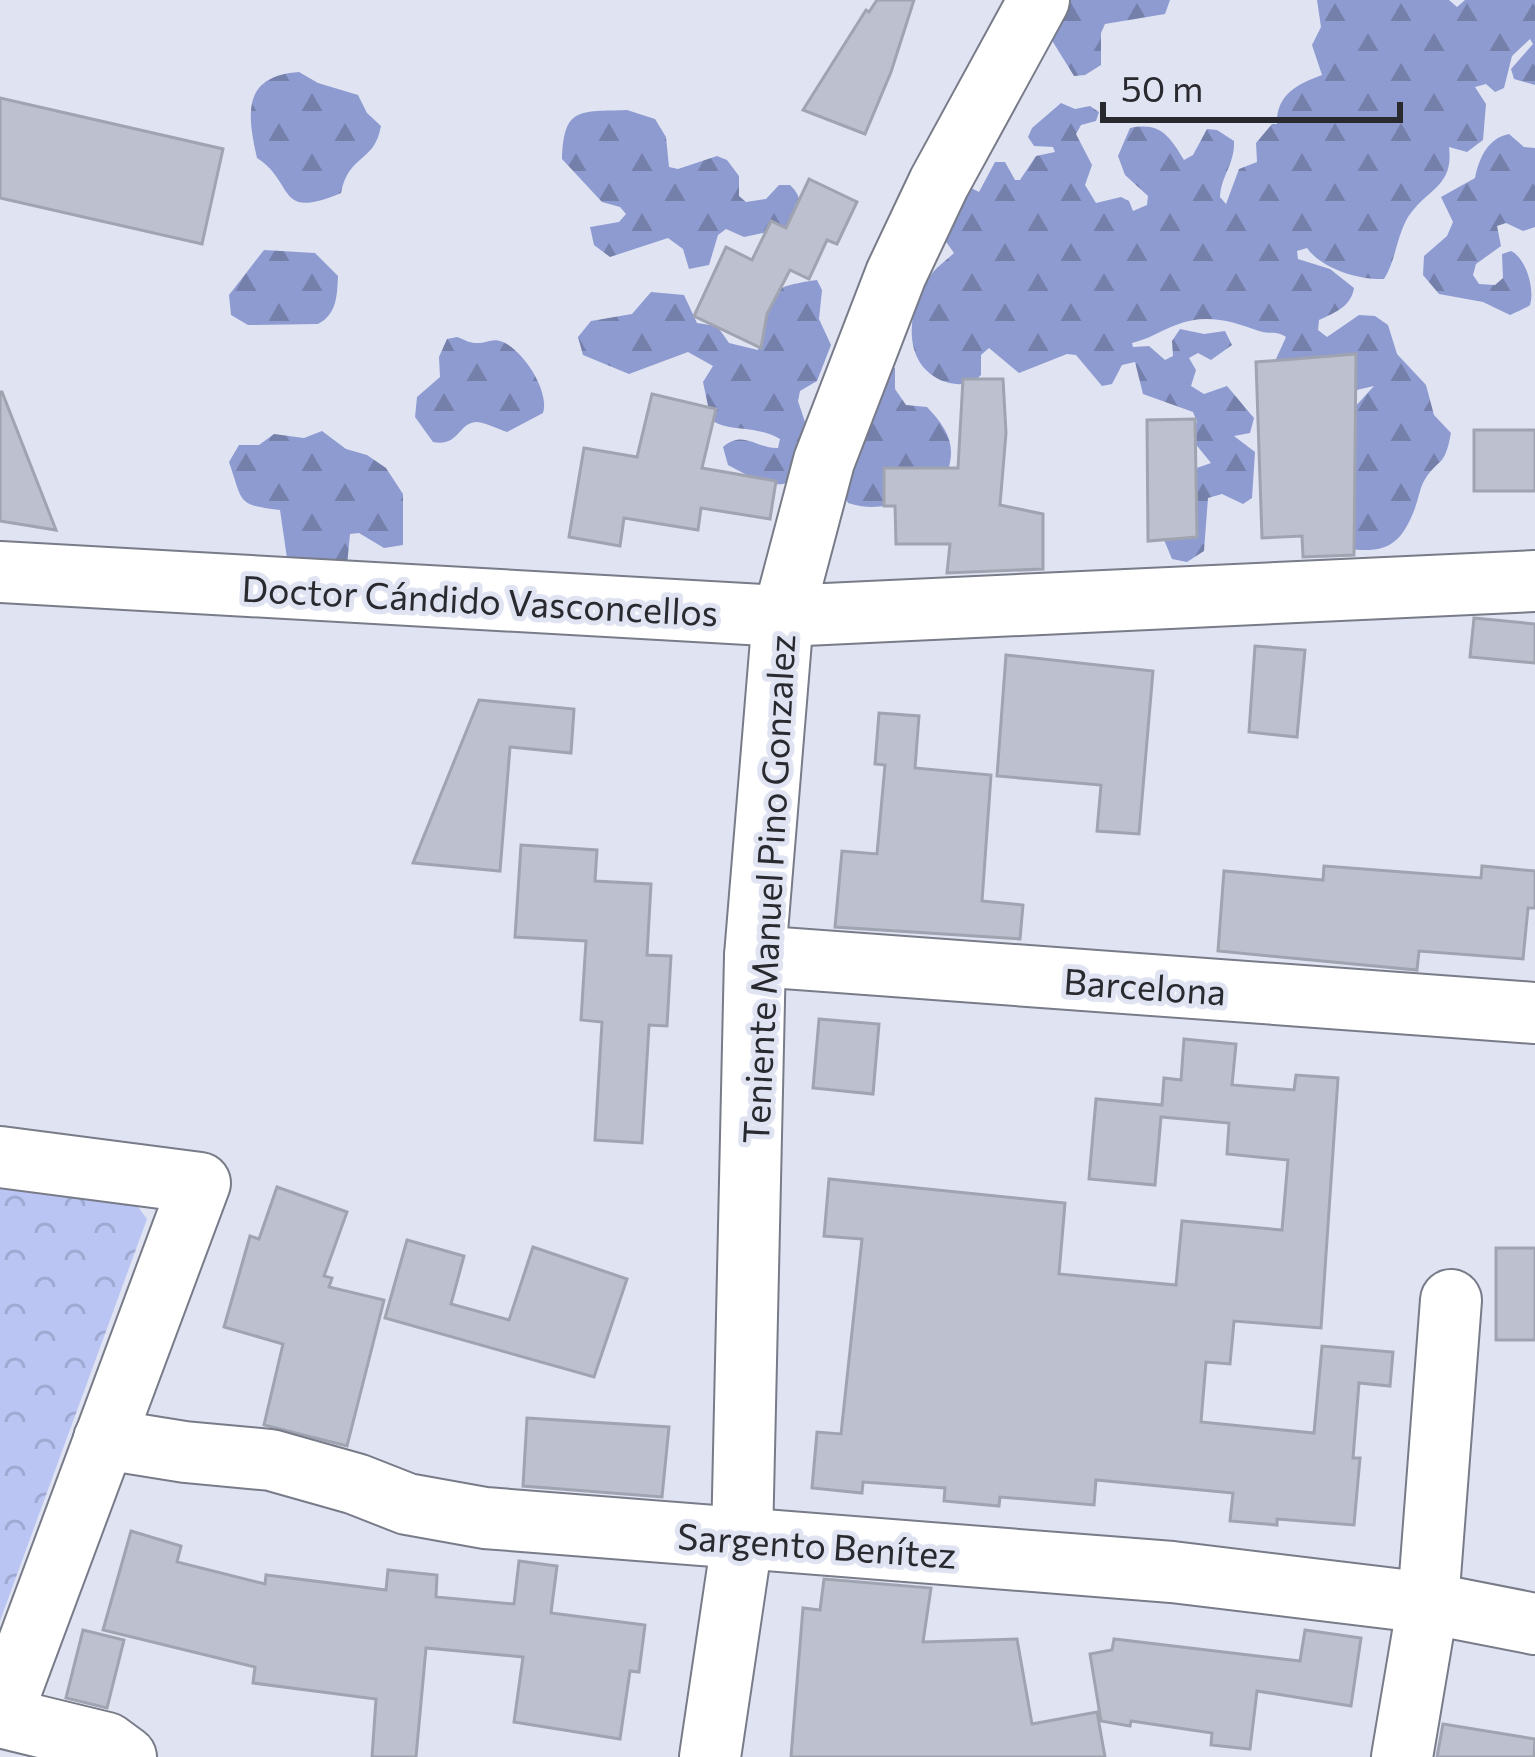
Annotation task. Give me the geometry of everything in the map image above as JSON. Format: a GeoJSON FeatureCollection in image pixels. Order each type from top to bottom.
{"type":"FeatureCollection","features":[{"type":"Feature","properties":{"kind":"street","name":"Teniente Manuel Pino Gonzalez"},"geometry":{"type":"LineString","coordinates":[[710,1757],[742,1541],[755,956],[783,616],[824,461],[896,274],[939,183],[1039,0]]}},
{"type":"Feature","properties":{"kind":"street","name":"Doctor Cándido Vasconcellos"},"geometry":{"type":"LineString","coordinates":[[0,572],[783,616],[1535,581]]}},
{"type":"Feature","properties":{"kind":"street","name":"Barcelona"},"geometry":{"type":"LineString","coordinates":[[755,956],[1535,1013]]}},
{"type":"Feature","properties":{"kind":"street"},"geometry":{"type":"LineString","coordinates":[[0,1157],[200,1183],[0,1717],[106,1743],[126,1757]]}},
{"type":"Feature","properties":{"kind":"street"},"geometry":{"type":"LineString","coordinates":[[1402,1757],[1428,1603],[1451,1300]]}},
{"type":"Feature","properties":{"kind":"street","name":"Sargento Benítez"},"geometry":{"type":"LineString","coordinates":[[104,1439],[185,1453],[272,1460],[407,1504],[485,1519],[1172,1572],[1428,1603],[1535,1624]]}},
{"type":"Feature","properties":{"kind":"green space"},"geometry":{"type":"Polygon","coordinates":[[[1067,0],[1170,0],[1165,14],[1105,24],[1101,65],[1074,76],[1048,34],[1067,0]]]}},
{"type":"Feature","properties":{"kind":"green space"},"geometry":{"type":"Polygon","coordinates":[[[1317,0],[1449,0],[1457,7],[1465,0],[1535,0],[1535,85],[1514,79],[1511,69],[1533,44],[1530,39],[1512,56],[1504,88],[1495,92],[1486,84],[1475,87],[1486,104],[1483,140],[1467,152],[1449,147],[1447,171],[1408,217],[1384,279],[1342,272],[1307,248],[1297,251],[1298,259],[1330,269],[1354,288],[1346,305],[1319,320],[1318,330],[1327,337],[1359,315],[1375,316],[1388,325],[1397,354],[1426,385],[1434,415],[1451,433],[1448,445],[1424,481],[1409,522],[1396,540],[1379,549],[1343,548],[1352,410],[1374,386],[1352,391],[1281,372],[1276,359],[1286,337],[1279,334],[1208,319],[1170,327],[1132,343],[1133,347],[1149,346],[1165,360],[1173,356],[1172,341],[1180,329],[1204,334],[1225,331],[1232,345],[1211,360],[1198,353],[1189,358],[1196,370],[1191,386],[1204,394],[1227,386],[1254,418],[1250,433],[1234,436],[1255,452],[1252,498],[1243,504],[1222,494],[1208,498],[1204,551],[1187,562],[1172,559],[1152,511],[1188,471],[1211,463],[1189,436],[1197,422],[1193,412],[1143,394],[1135,362],[1122,365],[1112,384],[1102,386],[1076,355],[1067,354],[1019,373],[989,348],[981,355],[981,375],[965,384],[946,382],[920,363],[914,349],[917,301],[933,272],[954,253],[937,229],[961,192],[971,188],[979,192],[995,162],[1005,162],[1015,180],[1020,180],[1036,156],[1055,152],[1053,147],[1034,146],[1028,137],[1061,103],[1075,109],[1090,106],[1099,112],[1096,121],[1081,125],[1076,134],[1092,165],[1085,185],[1096,203],[1121,197],[1133,211],[1147,205],[1148,196],[1125,175],[1118,156],[1130,128],[1149,127],[1163,132],[1184,160],[1193,155],[1207,129],[1234,141],[1220,197],[1226,204],[1239,169],[1257,162],[1256,143],[1277,124],[1284,98],[1322,75],[1312,45],[1321,27],[1317,0]]]}},
{"type":"Feature","properties":{"kind":"green space"},"geometry":{"type":"Polygon","coordinates":[[[299,72],[358,95],[381,126],[373,147],[350,171],[341,193],[306,203],[289,195],[257,158],[251,127],[258,89],[280,75],[299,72]]]}},
{"type":"Feature","properties":{"kind":"green space"},"geometry":{"type":"Polygon","coordinates":[[[627,110],[655,119],[666,137],[669,167],[678,169],[717,156],[727,160],[739,176],[739,196],[746,202],[766,199],[779,185],[790,185],[800,205],[792,227],[744,237],[726,229],[718,235],[709,265],[689,269],[683,249],[668,238],[610,257],[594,245],[590,227],[619,222],[626,214],[602,202],[562,159],[563,142],[577,115],[627,110]]]}},
{"type":"Feature","properties":{"kind":"green space"},"geometry":{"type":"Polygon","coordinates":[[[1509,134],[1524,147],[1535,148],[1535,227],[1523,231],[1506,223],[1497,226],[1501,246],[1476,264],[1473,275],[1479,284],[1495,285],[1503,278],[1502,254],[1511,251],[1521,260],[1528,275],[1530,305],[1510,315],[1483,302],[1439,294],[1423,275],[1424,256],[1447,236],[1453,222],[1441,197],[1475,178],[1486,150],[1509,134]]]}},
{"type":"Feature","properties":{"kind":"green space"},"geometry":{"type":"Polygon","coordinates":[[[264,250],[315,253],[338,276],[335,304],[324,320],[248,325],[231,315],[229,295],[264,250]]]}},
{"type":"Feature","properties":{"kind":"green space"},"geometry":{"type":"Polygon","coordinates":[[[817,280],[822,290],[819,319],[831,345],[817,381],[800,391],[798,401],[808,431],[876,362],[895,368],[895,389],[906,405],[927,407],[948,436],[948,470],[889,505],[848,503],[828,460],[800,478],[779,484],[757,480],[728,465],[723,447],[730,442],[744,440],[778,448],[780,439],[711,420],[703,382],[713,366],[688,352],[629,374],[583,355],[578,337],[591,321],[632,314],[651,292],[684,295],[697,323],[717,326],[729,343],[758,350],[769,298],[785,287],[817,280]]]}},
{"type":"Feature","properties":{"kind":"green space"},"geometry":{"type":"Polygon","coordinates":[[[447,339],[473,343],[499,341],[511,347],[539,384],[543,413],[507,432],[477,422],[449,441],[433,442],[415,417],[417,397],[440,377],[439,357],[447,339]]]}},
{"type":"Feature","properties":{"kind":"green space"},"geometry":{"type":"Polygon","coordinates":[[[322,431],[386,468],[403,494],[403,545],[384,548],[359,533],[350,534],[346,576],[287,558],[280,510],[243,499],[229,462],[239,445],[259,445],[274,434],[304,438],[322,431]]]}},
{"type":"Feature","properties":{"kind":"green space"},"geometry":{"type":"Polygon","coordinates":[[[0,1188],[136,1204],[147,1219],[0,1621],[0,1188]]]}},
{"type":"Feature","properties":{"kind":"building"},"geometry":{"type":"Polygon","coordinates":[[[877,0],[914,0],[865,134],[803,110],[877,0]]]}},
{"type":"Feature","properties":{"kind":"building"},"geometry":{"type":"Polygon","coordinates":[[[0,98],[223,149],[202,244],[0,198],[0,98]]]}},
{"type":"Feature","properties":{"kind":"building"},"geometry":{"type":"Polygon","coordinates":[[[809,179],[857,202],[837,244],[827,240],[809,279],[790,270],[767,314],[761,348],[694,316],[726,247],[752,260],[771,221],[786,228],[809,179]]]}},
{"type":"Feature","properties":{"kind":"building"},"geometry":{"type":"Polygon","coordinates":[[[1356,354],[1354,555],[1303,557],[1302,536],[1262,538],[1256,362],[1356,354]]]}},
{"type":"Feature","properties":{"kind":"building"},"geometry":{"type":"Polygon","coordinates":[[[963,379],[1003,379],[1006,433],[1000,505],[1043,514],[1043,569],[947,573],[950,544],[896,544],[895,506],[884,506],[884,468],[958,468],[963,379]]]}},
{"type":"Feature","properties":{"kind":"building"},"geometry":{"type":"Polygon","coordinates":[[[2,392],[56,530],[0,521],[2,392]]]}},
{"type":"Feature","properties":{"kind":"building"},"geometry":{"type":"Polygon","coordinates":[[[652,394],[716,409],[702,468],[776,481],[770,519],[701,508],[698,530],[624,518],[620,546],[569,537],[584,448],[637,457],[652,394]]]}},
{"type":"Feature","properties":{"kind":"building"},"geometry":{"type":"Polygon","coordinates":[[[1195,419],[1197,537],[1148,541],[1147,420],[1195,419]]]}},
{"type":"Feature","properties":{"kind":"building"},"geometry":{"type":"Polygon","coordinates":[[[1474,430],[1535,430],[1535,491],[1474,491],[1474,430]]]}},
{"type":"Feature","properties":{"kind":"building"},"geometry":{"type":"Polygon","coordinates":[[[1474,618],[1535,624],[1535,663],[1470,657],[1474,618]]]}},
{"type":"Feature","properties":{"kind":"building"},"geometry":{"type":"Polygon","coordinates":[[[1255,646],[1305,650],[1297,737],[1249,732],[1255,646]]]}},
{"type":"Feature","properties":{"kind":"building"},"geometry":{"type":"Polygon","coordinates":[[[1006,655],[1153,671],[1139,834],[1097,831],[1101,785],[997,776],[1006,655]]]}},
{"type":"Feature","properties":{"kind":"building"},"geometry":{"type":"Polygon","coordinates":[[[479,700],[574,709],[571,753],[510,747],[500,871],[413,863],[479,700]]]}},
{"type":"Feature","properties":{"kind":"building"},"geometry":{"type":"Polygon","coordinates":[[[879,713],[919,716],[915,768],[991,775],[982,901],[1023,905],[1020,939],[835,927],[842,851],[877,854],[885,765],[875,764],[879,713]]]}},
{"type":"Feature","properties":{"kind":"building"},"geometry":{"type":"Polygon","coordinates":[[[521,845],[597,850],[595,881],[651,884],[647,955],[671,956],[667,1026],[649,1025],[642,1143],[595,1140],[602,1022],[581,1020],[586,941],[515,937],[521,845]]]}},
{"type":"Feature","properties":{"kind":"building"},"geometry":{"type":"Polygon","coordinates":[[[1324,866],[1481,878],[1482,866],[1535,871],[1535,908],[1528,908],[1523,959],[1419,951],[1417,970],[1218,951],[1224,871],[1323,880],[1324,866]]]}},
{"type":"Feature","properties":{"kind":"building"},"geometry":{"type":"Polygon","coordinates":[[[819,1019],[879,1024],[873,1094],[813,1088],[819,1019]]]}},
{"type":"Feature","properties":{"kind":"building"},"geometry":{"type":"Polygon","coordinates":[[[1184,1039],[1236,1044],[1232,1085],[1294,1090],[1296,1075],[1338,1078],[1321,1328],[1234,1321],[1230,1364],[1206,1362],[1201,1422],[1314,1433],[1322,1346],[1393,1352],[1390,1386],[1359,1383],[1353,1458],[1360,1458],[1354,1525],[1230,1521],[1233,1493],[1096,1480],[1094,1505],[1000,1497],[999,1506],[944,1501],[945,1488],[863,1482],[862,1493],[812,1488],[817,1432],[841,1434],[862,1239],[824,1236],[829,1179],[1065,1203],[1059,1274],[1176,1285],[1182,1221],[1282,1230],[1288,1160],[1227,1154],[1229,1123],[1161,1117],[1155,1185],[1089,1179],[1096,1099],[1162,1105],[1164,1078],[1181,1080],[1184,1039]]]}},
{"type":"Feature","properties":{"kind":"building"},"geometry":{"type":"Polygon","coordinates":[[[277,1187],[347,1212],[324,1276],[332,1278],[329,1287],[384,1300],[347,1446],[264,1425],[283,1344],[224,1327],[250,1236],[259,1239],[277,1187]]]}},
{"type":"Feature","properties":{"kind":"building"},"geometry":{"type":"Polygon","coordinates":[[[407,1240],[464,1256],[451,1304],[509,1320],[533,1247],[627,1279],[594,1377],[385,1318],[407,1240]]]}},
{"type":"Feature","properties":{"kind":"building"},"geometry":{"type":"Polygon","coordinates":[[[1496,1248],[1535,1248],[1535,1340],[1496,1340],[1496,1248]]]}},
{"type":"Feature","properties":{"kind":"building"},"geometry":{"type":"Polygon","coordinates":[[[527,1418],[669,1427],[662,1497],[523,1486],[527,1418]]]}},
{"type":"Feature","properties":{"kind":"building"},"geometry":{"type":"Polygon","coordinates":[[[131,1531],[181,1546],[177,1562],[265,1584],[266,1575],[386,1590],[388,1570],[437,1575],[436,1597],[514,1604],[519,1561],[557,1566],[551,1613],[645,1625],[639,1672],[630,1671],[620,1739],[514,1722],[523,1657],[426,1648],[416,1757],[372,1757],[376,1699],[253,1683],[255,1667],[103,1630],[131,1531]]]}},
{"type":"Feature","properties":{"kind":"building"},"geometry":{"type":"Polygon","coordinates":[[[824,1579],[931,1588],[923,1642],[1017,1639],[1032,1724],[1097,1712],[1105,1757],[791,1757],[803,1608],[820,1610],[824,1579]]]}},
{"type":"Feature","properties":{"kind":"building"},"geometry":{"type":"Polygon","coordinates":[[[83,1630],[124,1640],[107,1708],[66,1698],[83,1630]]]}},
{"type":"Feature","properties":{"kind":"building"},"geometry":{"type":"Polygon","coordinates":[[[1305,1630],[1361,1638],[1351,1706],[1257,1691],[1250,1749],[1211,1745],[1212,1733],[1101,1721],[1090,1654],[1112,1650],[1114,1639],[1300,1661],[1305,1630]]]}},
{"type":"Feature","properties":{"kind":"building"},"geometry":{"type":"Polygon","coordinates":[[[1443,1724],[1535,1739],[1534,1757],[1437,1757],[1443,1724]]]}}]}
